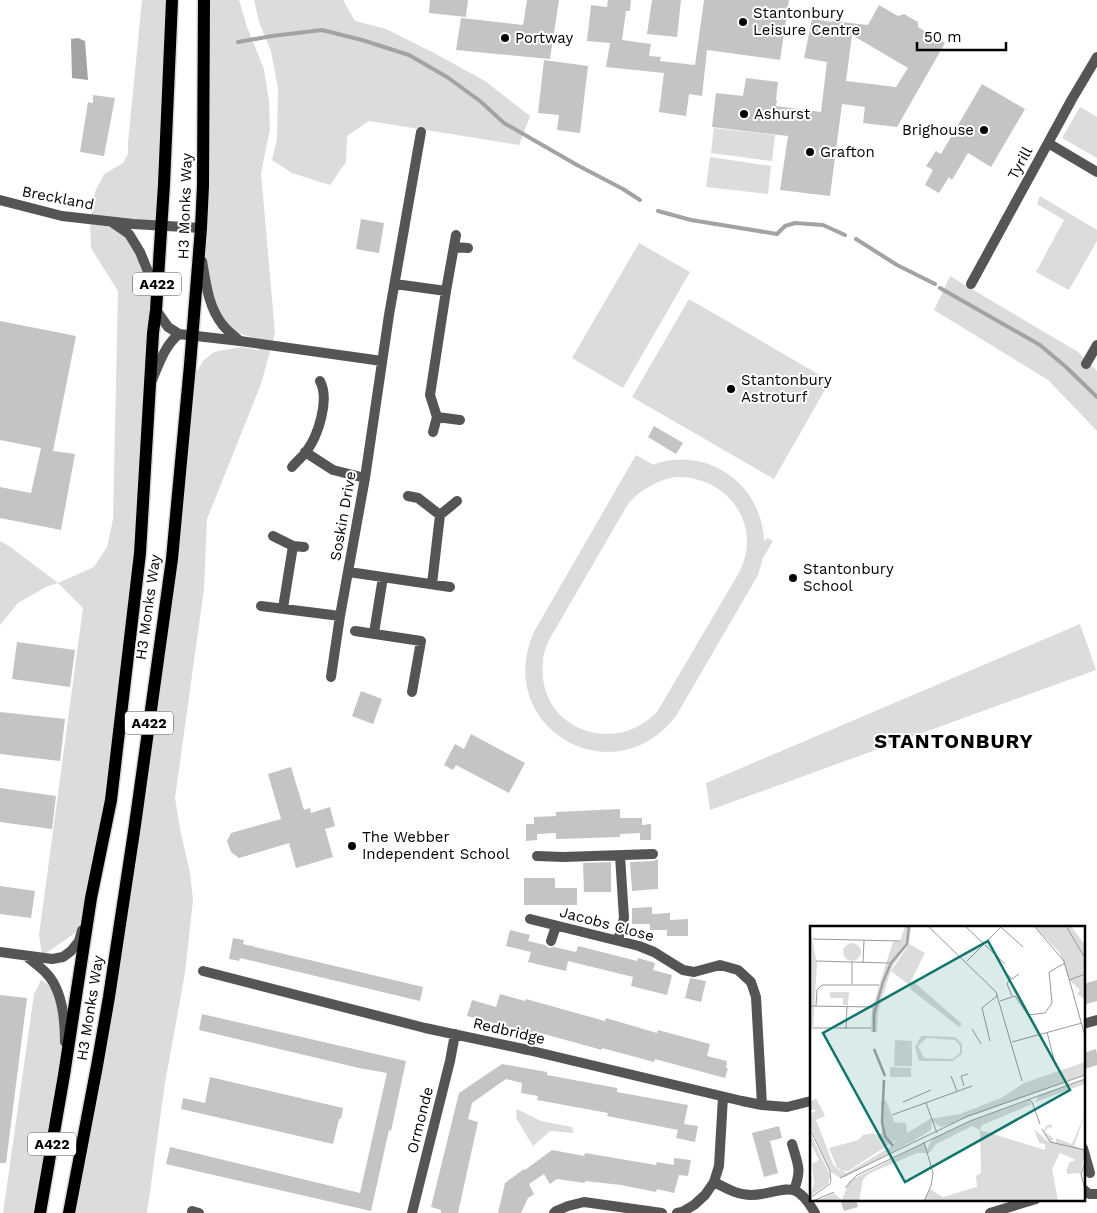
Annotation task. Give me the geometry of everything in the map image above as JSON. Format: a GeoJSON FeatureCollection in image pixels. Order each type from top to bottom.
{"type":"FeatureCollection","features":[{"type":"Feature","properties":{"kind":"main road","name":"H3 Monks Way"},"geometry":{"type":"LineString","coordinates":[[40,1213],[64,1075],[91,898],[111,800],[140,553],[164,184],[172,0]]}},
{"type":"Feature","properties":{"kind":"main road","name":"H3 Monks Way"},"geometry":{"type":"LineString","coordinates":[[69,1213],[97,1066],[135,825],[172,559],[200,250],[203,186],[204,0]]}},
{"type":"Feature","properties":{"kind":"street","name":"Tyrill"},"geometry":{"type":"LineString","coordinates":[[971,284],[1097,57]]}},
{"type":"Feature","properties":{"kind":"street","name":"Soskin Drive"},"geometry":{"type":"LineString","coordinates":[[331,676],[421,132]]}},
{"type":"Feature","properties":{"kind":"street"},"geometry":{"type":"LineString","coordinates":[[1048,143],[1097,172]]}},
{"type":"Feature","properties":{"kind":"street","name":"Breckland"},"geometry":{"type":"LineString","coordinates":[[0,200],[62,216],[111,222],[201,228]]}},
{"type":"Feature","properties":{"kind":"street","name":"Breckland"},"geometry":{"type":"LineString","coordinates":[[111,222],[129,234],[140,252],[157,292]]}},
{"type":"Feature","properties":{"kind":"street"},"geometry":{"type":"LineString","coordinates":[[434,432],[437,417],[430,395],[456,235]]}},
{"type":"Feature","properties":{"kind":"street"},"geometry":{"type":"LineString","coordinates":[[454,247],[468,248]]}},
{"type":"Feature","properties":{"kind":"street"},"geometry":{"type":"LineString","coordinates":[[200,250],[207,289],[216,316],[240,341]]}},
{"type":"Feature","properties":{"kind":"street"},"geometry":{"type":"LineString","coordinates":[[395,284],[446,292]]}},
{"type":"Feature","properties":{"kind":"street"},"geometry":{"type":"LineString","coordinates":[[156,310],[168,327],[179,334],[382,361]]}},
{"type":"Feature","properties":{"kind":"street"},"geometry":{"type":"LineString","coordinates":[[150,384],[162,357],[172,340],[179,334]]}},
{"type":"Feature","properties":{"kind":"street"},"geometry":{"type":"LineString","coordinates":[[1086,364],[1097,344]]}},
{"type":"Feature","properties":{"kind":"street"},"geometry":{"type":"LineString","coordinates":[[292,467],[312,442],[320,422],[324,407],[324,383]]}},
{"type":"Feature","properties":{"kind":"street"},"geometry":{"type":"LineString","coordinates":[[437,417],[460,420]]}},
{"type":"Feature","properties":{"kind":"street"},"geometry":{"type":"LineString","coordinates":[[305,452],[333,470],[365,478]]}},
{"type":"Feature","properties":{"kind":"street"},"geometry":{"type":"LineString","coordinates":[[408,496],[418,498],[440,515]]}},
{"type":"Feature","properties":{"kind":"street"},"geometry":{"type":"LineString","coordinates":[[432,584],[440,515],[457,501]]}},
{"type":"Feature","properties":{"kind":"street"},"geometry":{"type":"LineString","coordinates":[[273,536],[293,546],[304,547]]}},
{"type":"Feature","properties":{"kind":"street"},"geometry":{"type":"LineString","coordinates":[[283,608],[293,546]]}},
{"type":"Feature","properties":{"kind":"street"},"geometry":{"type":"LineString","coordinates":[[349,572],[450,587]]}},
{"type":"Feature","properties":{"kind":"street"},"geometry":{"type":"LineString","coordinates":[[374,633],[383,577]]}},
{"type":"Feature","properties":{"kind":"street"},"geometry":{"type":"LineString","coordinates":[[261,606],[340,616]]}},
{"type":"Feature","properties":{"kind":"street"},"geometry":{"type":"LineString","coordinates":[[355,631],[421,641],[412,692]]}},
{"type":"Feature","properties":{"kind":"street"},"geometry":{"type":"LineString","coordinates":[[537,856],[564,861],[653,854]]}},
{"type":"Feature","properties":{"kind":"street"},"geometry":{"type":"LineString","coordinates":[[618,940],[624,918],[620,856]]}},
{"type":"Feature","properties":{"kind":"street"},"geometry":{"type":"LineString","coordinates":[[0,952],[52,960],[63,957],[71,952],[79,941],[91,898]]}},
{"type":"Feature","properties":{"kind":"street","name":"Jacobs Close"},"geometry":{"type":"LineString","coordinates":[[530,919],[639,946],[654,952],[683,970],[694,972],[720,965],[738,970],[751,982],[756,996],[762,1105]]}},
{"type":"Feature","properties":{"kind":"street"},"geometry":{"type":"LineString","coordinates":[[551,941],[556,926]]}},
{"type":"Feature","properties":{"kind":"street"},"geometry":{"type":"LineString","coordinates":[[26,956],[47,973],[56,986],[60,998],[65,1031],[64,1075]]}},
{"type":"Feature","properties":{"kind":"street","name":"Redbridge"},"geometry":{"type":"LineString","coordinates":[[203,971],[425,1028],[528,1050],[724,1097],[762,1105],[787,1106],[810,1101]]}},
{"type":"Feature","properties":{"kind":"street"},"geometry":{"type":"LineString","coordinates":[[1084,1024],[1097,1020]]}},
{"type":"Feature","properties":{"kind":"street","name":"Ormonde"},"geometry":{"type":"LineString","coordinates":[[412,1213],[455,1034]]}},
{"type":"Feature","properties":{"kind":"street"},"geometry":{"type":"LineString","coordinates":[[676,1213],[682,1212],[694,1205],[705,1195],[714,1182],[719,1166],[724,1097]]}},
{"type":"Feature","properties":{"kind":"street"},"geometry":{"type":"LineString","coordinates":[[792,1144],[800,1170],[794,1190]]}},
{"type":"Feature","properties":{"kind":"street"},"geometry":{"type":"LineString","coordinates":[[1084,1152],[1090,1175]]}},
{"type":"Feature","properties":{"kind":"street"},"geometry":{"type":"LineString","coordinates":[[714,1182],[736,1194],[751,1195],[784,1189],[794,1190],[801,1193],[808,1200],[815,1213]]}},
{"type":"Feature","properties":{"kind":"street"},"geometry":{"type":"LineString","coordinates":[[1084,1190],[1089,1194],[1097,1195]]}},
{"type":"Feature","properties":{"kind":"street"},"geometry":{"type":"LineString","coordinates":[[990,1213],[1033,1200]]}},
{"type":"Feature","properties":{"kind":"street"},"geometry":{"type":"LineString","coordinates":[[554,1213],[568,1206],[584,1202],[662,1213]]}},
{"type":"Feature","properties":{"kind":"shaded area"},"geometry":{"type":"Polygon","coordinates":[[[142,0],[172,0],[161,226],[113,222],[129,234],[157,292],[140,553],[91,898],[75,933],[42,956],[39,935],[83,608],[58,583],[94,567],[107,547],[113,519],[118,291],[91,248],[90,220],[95,192],[104,174],[123,163],[128,155],[142,0]]]}},
{"type":"Feature","properties":{"kind":"shaded area"},"geometry":{"type":"Polygon","coordinates":[[[204,0],[239,0],[247,27],[264,69],[269,101],[270,129],[261,173],[275,333],[261,384],[207,519],[204,589],[175,798],[190,873],[193,900],[185,973],[165,1083],[147,1213],[69,1213],[172,559],[196,373],[203,361],[214,352],[241,347],[257,350],[271,345],[224,326],[216,316],[200,250],[204,0]]]}},
{"type":"Feature","properties":{"kind":"shaded area"},"geometry":{"type":"Polygon","coordinates":[[[254,0],[343,0],[355,21],[386,29],[434,53],[485,81],[530,116],[519,145],[369,121],[347,136],[346,162],[330,185],[292,173],[272,160],[277,139],[278,89],[271,51],[259,22],[254,0]]]}},
{"type":"Feature","properties":{"kind":"shaded area"},"geometry":{"type":"Polygon","coordinates":[[[78,38],[85,41],[88,80],[72,78],[71,39],[78,38]]]}},
{"type":"Feature","properties":{"kind":"shaded area"},"geometry":{"type":"Polygon","coordinates":[[[1080,107],[1097,117],[1097,158],[1062,138],[1080,107]]]}},
{"type":"Feature","properties":{"kind":"shaded area"},"geometry":{"type":"Polygon","coordinates":[[[714,128],[775,135],[772,161],[711,153],[714,128]]]}},
{"type":"Feature","properties":{"kind":"shaded area"},"geometry":{"type":"Polygon","coordinates":[[[710,157],[771,166],[768,194],[706,187],[710,157]]]}},
{"type":"Feature","properties":{"kind":"shaded area"},"geometry":{"type":"Polygon","coordinates":[[[1040,196],[1097,230],[1097,241],[1069,290],[1036,272],[1064,220],[1037,204],[1040,196]]]}},
{"type":"Feature","properties":{"kind":"shaded area"},"geometry":{"type":"Polygon","coordinates":[[[639,243],[690,272],[623,388],[572,358],[639,243]]]}},
{"type":"Feature","properties":{"kind":"shaded area"},"geometry":{"type":"Polygon","coordinates":[[[950,276],[1078,352],[1097,371],[1097,431],[1048,380],[934,310],[950,276]]]}},
{"type":"Feature","properties":{"kind":"shaded area","name":"Stantonbury Astroturf"},"geometry":{"type":"Polygon","coordinates":[[[689,299],[830,381],[774,479],[632,397],[689,299]]]}},
{"type":"Feature","properties":{"kind":"shaded area"},"geometry":{"type":"Polygon","coordinates":[[[636,455],[652,465],[672,460],[692,460],[711,465],[728,474],[742,486],[753,502],[761,520],[764,541],[767,538],[773,541],[763,558],[758,575],[676,716],[650,740],[621,751],[591,750],[565,740],[543,721],[529,695],[526,664],[535,630],[636,455]],[[675,477],[661,481],[649,486],[628,504],[549,640],[543,659],[544,685],[552,704],[564,719],[580,729],[599,734],[619,733],[639,726],[657,712],[740,571],[746,553],[747,536],[743,520],[735,505],[724,493],[710,484],[693,478],[675,477]]]}},
{"type":"Feature","properties":{"kind":"shaded area"},"geometry":{"type":"Polygon","coordinates":[[[0,541],[9,546],[58,583],[46,587],[18,603],[0,625],[0,541]]]}},
{"type":"Feature","properties":{"kind":"shaded area"},"geometry":{"type":"Polygon","coordinates":[[[1080,624],[1096,670],[710,810],[706,783],[1080,624]]]}},
{"type":"Feature","properties":{"kind":"shaded area"},"geometry":{"type":"Polygon","coordinates":[[[41,980],[52,989],[65,1031],[40,1213],[3,1213],[34,994],[41,980]]]}},
{"type":"Feature","properties":{"kind":"shaded area"},"geometry":{"type":"Polygon","coordinates":[[[517,1109],[541,1121],[572,1127],[574,1133],[550,1131],[533,1146],[516,1118],[517,1109]]]}},
{"type":"Feature","properties":{"kind":"building"},"geometry":{"type":"Polygon","coordinates":[[[430,0],[468,0],[466,17],[429,13],[430,0]]]}},
{"type":"Feature","properties":{"kind":"building","name":"Portway"},"geometry":{"type":"Polygon","coordinates":[[[527,0],[559,0],[550,59],[456,50],[461,18],[523,25],[527,0]]]}},
{"type":"Feature","properties":{"kind":"building"},"geometry":{"type":"Polygon","coordinates":[[[608,0],[631,0],[630,11],[626,11],[622,40],[651,44],[649,56],[661,57],[660,61],[695,65],[704,0],[789,0],[780,60],[707,50],[702,96],[689,94],[686,116],[659,112],[664,73],[606,67],[610,43],[587,41],[591,5],[607,7],[608,0]]]}},
{"type":"Feature","properties":{"kind":"building"},"geometry":{"type":"Polygon","coordinates":[[[652,0],[681,0],[677,37],[647,34],[652,0]]]}},
{"type":"Feature","properties":{"kind":"building"},"geometry":{"type":"Polygon","coordinates":[[[879,5],[898,16],[904,14],[918,22],[918,27],[945,43],[897,127],[863,123],[865,107],[842,104],[830,196],[780,190],[788,136],[712,127],[716,93],[743,96],[746,78],[778,82],[776,106],[821,112],[827,62],[804,58],[812,19],[868,25],[879,5]],[[852,35],[846,81],[896,87],[908,68],[852,35]]]}},
{"type":"Feature","properties":{"kind":"building"},"geometry":{"type":"Polygon","coordinates":[[[544,60],[588,66],[580,133],[557,130],[559,115],[538,113],[544,60]]]}},
{"type":"Feature","properties":{"kind":"building","name":"Brighouse"},"geometry":{"type":"Polygon","coordinates":[[[982,84],[1025,109],[991,167],[968,153],[952,180],[949,177],[939,193],[925,185],[933,170],[926,166],[936,151],[941,154],[982,84]]]}},
{"type":"Feature","properties":{"kind":"building"},"geometry":{"type":"Polygon","coordinates":[[[93,95],[115,98],[104,156],[80,152],[88,102],[93,103],[93,95]]]}},
{"type":"Feature","properties":{"kind":"building"},"geometry":{"type":"Polygon","coordinates":[[[361,219],[384,223],[379,253],[356,249],[361,219]]]}},
{"type":"Feature","properties":{"kind":"building"},"geometry":{"type":"Polygon","coordinates":[[[0,321],[76,336],[53,451],[75,454],[61,530],[0,518],[0,487],[31,493],[41,448],[0,440],[0,321]]]}},
{"type":"Feature","properties":{"kind":"building"},"geometry":{"type":"Polygon","coordinates":[[[654,426],[683,443],[676,454],[648,437],[654,426]]]}},
{"type":"Feature","properties":{"kind":"building"},"geometry":{"type":"Polygon","coordinates":[[[17,642],[75,650],[70,687],[12,679],[17,642]]]}},
{"type":"Feature","properties":{"kind":"building"},"geometry":{"type":"Polygon","coordinates":[[[361,691],[382,699],[373,724],[352,716],[361,691]]]}},
{"type":"Feature","properties":{"kind":"building"},"geometry":{"type":"Polygon","coordinates":[[[0,712],[65,719],[60,761],[0,754],[0,712]]]}},
{"type":"Feature","properties":{"kind":"building"},"geometry":{"type":"Polygon","coordinates":[[[471,734],[525,763],[509,793],[456,765],[453,770],[444,765],[455,744],[464,749],[471,734]]]}},
{"type":"Feature","properties":{"kind":"building"},"geometry":{"type":"Polygon","coordinates":[[[291,767],[304,810],[310,808],[311,813],[330,807],[335,826],[325,829],[333,857],[296,868],[289,843],[239,858],[231,852],[227,841],[231,833],[281,819],[268,774],[291,767]]]}},
{"type":"Feature","properties":{"kind":"building"},"geometry":{"type":"Polygon","coordinates":[[[0,788],[56,796],[52,829],[0,822],[0,788]]]}},
{"type":"Feature","properties":{"kind":"building"},"geometry":{"type":"Polygon","coordinates":[[[620,809],[620,818],[642,818],[642,825],[651,824],[651,840],[640,840],[640,833],[620,834],[620,837],[556,839],[556,833],[537,834],[537,840],[526,841],[526,824],[534,824],[534,817],[556,816],[556,812],[620,809]]]}},
{"type":"Feature","properties":{"kind":"building"},"geometry":{"type":"Polygon","coordinates":[[[658,859],[658,889],[632,891],[630,862],[658,859]]]}},
{"type":"Feature","properties":{"kind":"building"},"geometry":{"type":"Polygon","coordinates":[[[611,862],[611,892],[584,892],[583,863],[611,862]]]}},
{"type":"Feature","properties":{"kind":"building"},"geometry":{"type":"Polygon","coordinates":[[[524,878],[555,878],[555,888],[577,888],[577,905],[524,905],[524,878]]]}},
{"type":"Feature","properties":{"kind":"building"},"geometry":{"type":"Polygon","coordinates":[[[0,886],[35,891],[31,918],[0,914],[0,886]]]}},
{"type":"Feature","properties":{"kind":"building"},"geometry":{"type":"Polygon","coordinates":[[[652,907],[652,914],[670,913],[670,920],[688,919],[688,936],[667,936],[667,930],[650,930],[650,924],[632,924],[632,908],[652,907]]]}},
{"type":"Feature","properties":{"kind":"building"},"geometry":{"type":"Polygon","coordinates":[[[510,930],[530,935],[528,941],[545,945],[549,948],[554,947],[576,952],[578,946],[637,961],[638,958],[655,963],[653,970],[672,975],[667,995],[631,986],[633,977],[568,961],[566,971],[528,962],[531,952],[506,946],[510,930]]]}},
{"type":"Feature","properties":{"kind":"building"},"geometry":{"type":"Polygon","coordinates":[[[233,938],[244,940],[243,944],[423,987],[420,1001],[240,958],[239,961],[229,959],[233,938]]]}},
{"type":"Feature","properties":{"kind":"building"},"geometry":{"type":"Polygon","coordinates":[[[690,978],[706,981],[701,1002],[685,998],[690,978]]]}},
{"type":"Feature","properties":{"kind":"building"},"geometry":{"type":"Polygon","coordinates":[[[1097,980],[1097,1001],[1084,1005],[1084,984],[1097,980]]]}},
{"type":"Feature","properties":{"kind":"building"},"geometry":{"type":"Polygon","coordinates":[[[500,994],[525,1001],[526,999],[605,1021],[606,1018],[657,1033],[658,1030],[710,1044],[707,1056],[727,1061],[726,1068],[728,1068],[725,1078],[655,1059],[654,1062],[467,1016],[472,1000],[496,1007],[500,994]]]}},
{"type":"Feature","properties":{"kind":"building"},"geometry":{"type":"Polygon","coordinates":[[[0,995],[27,998],[6,1163],[0,1163],[0,995]]]}},
{"type":"Feature","properties":{"kind":"building"},"geometry":{"type":"Polygon","coordinates":[[[202,1014],[406,1061],[371,1211],[166,1164],[170,1147],[360,1193],[387,1073],[199,1030],[202,1014]]]}},
{"type":"Feature","properties":{"kind":"building"},"geometry":{"type":"Polygon","coordinates":[[[1096,1049],[1097,1065],[1085,1069],[1084,1053],[1096,1049]]]}},
{"type":"Feature","properties":{"kind":"building"},"geometry":{"type":"Polygon","coordinates":[[[502,1064],[547,1072],[547,1075],[617,1088],[617,1092],[688,1105],[684,1124],[698,1126],[695,1142],[676,1138],[678,1130],[607,1116],[608,1113],[537,1100],[538,1096],[521,1093],[522,1083],[506,1079],[472,1103],[468,1119],[478,1122],[458,1213],[441,1213],[441,1210],[431,1207],[459,1093],[502,1064]]]}},
{"type":"Feature","properties":{"kind":"building"},"geometry":{"type":"Polygon","coordinates":[[[210,1077],[343,1108],[333,1144],[181,1109],[183,1098],[205,1103],[210,1077]]]}},
{"type":"Feature","properties":{"kind":"building"},"geometry":{"type":"Polygon","coordinates":[[[779,1126],[782,1138],[770,1141],[778,1173],[764,1177],[752,1133],[779,1126]]]}},
{"type":"Feature","properties":{"kind":"building"},"geometry":{"type":"Polygon","coordinates":[[[552,1150],[584,1156],[585,1153],[656,1165],[657,1162],[674,1165],[674,1158],[691,1160],[688,1176],[679,1175],[674,1193],[657,1189],[656,1192],[621,1185],[585,1181],[585,1183],[557,1179],[550,1184],[544,1174],[529,1184],[534,1194],[528,1198],[521,1213],[498,1213],[505,1183],[552,1150]]]}},
{"type":"Feature","properties":{"kind":"building"},"geometry":{"type":"Polygon","coordinates":[[[840,1200],[856,1200],[858,1207],[844,1211],[840,1200]]]}},
{"type":"Feature","properties":{"kind":"waterway"},"geometry":{"type":"LineString","coordinates":[[238,42],[322,30],[409,55],[447,77],[480,101],[504,123],[640,200]]}},
{"type":"Feature","properties":{"kind":"waterway"},"geometry":{"type":"LineString","coordinates":[[658,211],[691,220],[777,234],[785,226],[795,223],[823,225],[845,235]]}},
{"type":"Feature","properties":{"kind":"waterway"},"geometry":{"type":"LineString","coordinates":[[856,239],[897,265],[935,284]]}},
{"type":"Feature","properties":{"kind":"waterway"},"geometry":{"type":"LineString","coordinates":[[940,288],[1040,345],[1097,397]]}},
{"type":"Feature","properties":{"kind":"place","name":"Stantonbury Leisure Centre"},"geometry":{"type":"Point","coordinates":[743,22]}},
{"type":"Feature","properties":{"kind":"place","name":"Portway"},"geometry":{"type":"Point","coordinates":[505,38]}},
{"type":"Feature","properties":{"kind":"place","name":"Ashurst"},"geometry":{"type":"Point","coordinates":[744,114]}},
{"type":"Feature","properties":{"kind":"place","name":"Brighouse"},"geometry":{"type":"Point","coordinates":[984,130]}},
{"type":"Feature","properties":{"kind":"place","name":"Grafton"},"geometry":{"type":"Point","coordinates":[810,152]}},
{"type":"Feature","properties":{"kind":"place","name":"Stantonbury Astroturf"},"geometry":{"type":"Point","coordinates":[731,389]}},
{"type":"Feature","properties":{"kind":"place","name":"Stantonbury School"},"geometry":{"type":"Point","coordinates":[793,578]}},
{"type":"Feature","properties":{"kind":"place","name":"The Webber Independent School"},"geometry":{"type":"Point","coordinates":[352,846]}},
{"type":"Feature","properties":{"kind":"district","name":"STANTONBURY"},"geometry":{"type":"Point","coordinates":[954,741]}}]}
